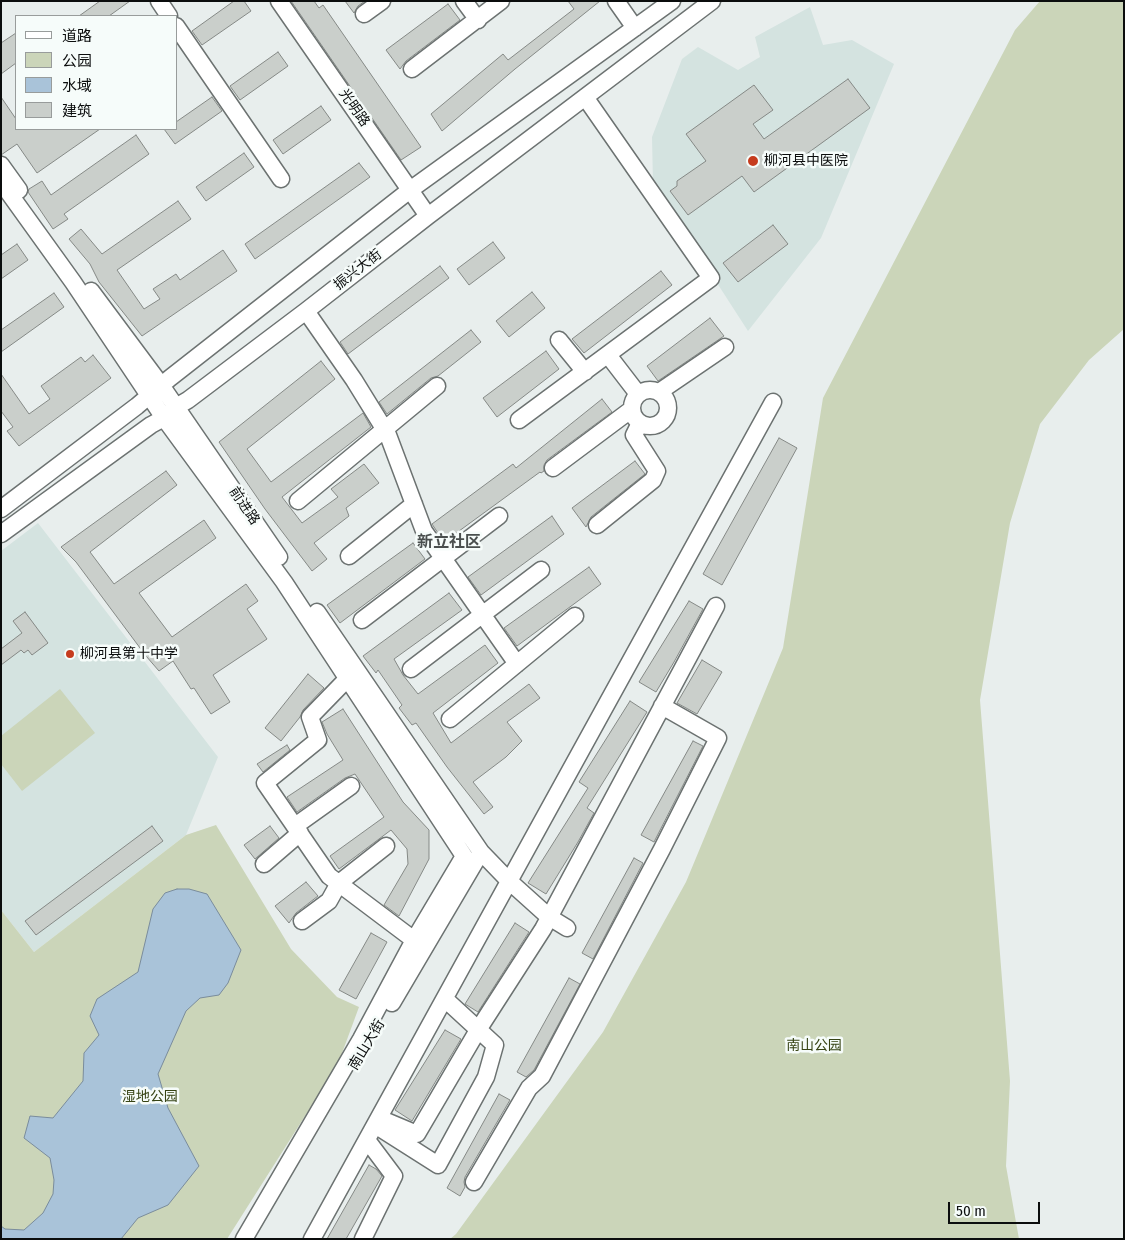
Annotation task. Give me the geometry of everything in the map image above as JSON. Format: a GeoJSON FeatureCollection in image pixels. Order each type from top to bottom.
{"type":"FeatureCollection","features":[{"type":"Feature","properties":{"kind":"street"},"geometry":{"type":"LineString","coordinates":[[159,1],[168,15]]}},
{"type":"Feature","properties":{"kind":"street","name":"光明路"},"geometry":{"type":"LineString","coordinates":[[279,1],[428,216]]}},
{"type":"Feature","properties":{"kind":"street"},"geometry":{"type":"LineString","coordinates":[[364,14],[382,1]]}},
{"type":"Feature","properties":{"kind":"street"},"geometry":{"type":"LineString","coordinates":[[464,1],[478,20]]}},
{"type":"Feature","properties":{"kind":"street"},"geometry":{"type":"LineString","coordinates":[[412,69],[501,1]]}},
{"type":"Feature","properties":{"kind":"street"},"geometry":{"type":"LineString","coordinates":[[616,1],[636,28]]}},
{"type":"Feature","properties":{"kind":"street"},"geometry":{"type":"LineString","coordinates":[[1,509],[410,190],[672,1]]}},
{"type":"Feature","properties":{"kind":"street","name":"振兴大街"},"geometry":{"type":"LineString","coordinates":[[1,534],[164,418],[712,1]]}},
{"type":"Feature","properties":{"kind":"street"},"geometry":{"type":"LineString","coordinates":[[178,29],[281,179]]}},
{"type":"Feature","properties":{"kind":"street"},"geometry":{"type":"LineString","coordinates":[[519,420],[711,278],[585,97]]}},
{"type":"Feature","properties":{"kind":"street","name":"前进路"},"geometry":{"type":"LineString","coordinates":[[1,165],[79,274],[155,390],[164,418],[284,582],[464,856]]}},
{"type":"Feature","properties":{"kind":"street","name":"前进路"},"geometry":{"type":"LineString","coordinates":[[1,182],[73,282],[155,390],[176,407],[481,852],[509,881],[549,917],[567,928]]}},
{"type":"Feature","properties":{"kind":"street"},"geometry":{"type":"LineString","coordinates":[[306,311],[354,380],[384,430],[424,531],[517,664]]}},
{"type":"Feature","properties":{"kind":"street"},"geometry":{"type":"LineString","coordinates":[[559,340],[585,372]]}},
{"type":"Feature","properties":{"kind":"street"},"geometry":{"type":"LineString","coordinates":[[659,392],[725,347]]}},
{"type":"Feature","properties":{"kind":"street"},"geometry":{"type":"LineString","coordinates":[[597,525],[653,480],[657,471],[634,435],[636,409],[644,391],[652,390],[659,392],[663,395],[668,408],[662,422],[654,426],[644,426],[636,409],[608,355]]}},
{"type":"Feature","properties":{"kind":"street"},"geometry":{"type":"LineString","coordinates":[[298,501],[437,386]]}},
{"type":"Feature","properties":{"kind":"street"},"geometry":{"type":"LineString","coordinates":[[312,1239],[773,402]]}},
{"type":"Feature","properties":{"kind":"street"},"geometry":{"type":"LineString","coordinates":[[553,468],[636,409]]}},
{"type":"Feature","properties":{"kind":"street"},"geometry":{"type":"LineString","coordinates":[[349,556],[414,504]]}},
{"type":"Feature","properties":{"kind":"street"},"geometry":{"type":"LineString","coordinates":[[362,620],[499,516]]}},
{"type":"Feature","properties":{"kind":"street"},"geometry":{"type":"LineString","coordinates":[[411,669],[541,570]]}},
{"type":"Feature","properties":{"kind":"street"},"geometry":{"type":"LineString","coordinates":[[377,1121],[417,1134],[478,1030],[549,917],[716,606]]}},
{"type":"Feature","properties":{"kind":"street"},"geometry":{"type":"LineString","coordinates":[[450,719],[575,616]]}},
{"type":"Feature","properties":{"kind":"street"},"geometry":{"type":"LineString","coordinates":[[347,679],[310,717],[318,740],[266,782],[329,876],[414,940]]}},
{"type":"Feature","properties":{"kind":"street"},"geometry":{"type":"LineString","coordinates":[[474,1182],[529,1088],[542,1076],[662,849],[718,738],[662,706]]}},
{"type":"Feature","properties":{"kind":"street"},"geometry":{"type":"LineString","coordinates":[[264,864],[298,830],[351,786]]}},
{"type":"Feature","properties":{"kind":"street"},"geometry":{"type":"LineString","coordinates":[[302,921],[329,901],[338,883],[386,846]]}},
{"type":"Feature","properties":{"kind":"street","name":"南山大街"},"geometry":{"type":"LineString","coordinates":[[252,1239],[481,852]]}},
{"type":"Feature","properties":{"kind":"street","name":"南山大街"},"geometry":{"type":"LineString","coordinates":[[244,1239],[361,1039],[414,940],[464,856]]}},
{"type":"Feature","properties":{"kind":"street"},"geometry":{"type":"LineString","coordinates":[[377,1121],[438,1165],[486,1077],[495,1045],[445,998]]}},
{"type":"Feature","properties":{"kind":"street"},"geometry":{"type":"LineString","coordinates":[[363,1239],[394,1176],[366,1140]]}},
{"type":"Feature","properties":{"kind":"shaded area","name":"柳河县中医院"},"geometry":{"type":"Polygon","coordinates":[[[810,7],[823,45],[852,40],[894,64],[821,238],[748,331],[653,184],[652,137],[682,59],[698,47],[738,70],[760,57],[755,37],[810,7]]]}},
{"type":"Feature","properties":{"kind":"shaded area","name":"柳河县第十中学"},"geometry":{"type":"Polygon","coordinates":[[[38,523],[218,757],[186,835],[34,952],[1,910],[1,551],[38,523]]]}},
{"type":"Feature","properties":{"kind":"green space","name":"南山公园"},"geometry":{"type":"Polygon","coordinates":[[[1040,1],[1124,1],[1124,329],[1089,360],[1040,424],[1010,523],[980,700],[1010,1081],[1006,1166],[1019,1239],[450,1239],[456,1234],[603,1032],[686,882],[783,648],[823,398],[1015,30],[1040,1]]]}},
{"type":"Feature","properties":{"kind":"green space"},"geometry":{"type":"Polygon","coordinates":[[[60,689],[95,733],[22,791],[1,764],[1,736],[60,689]]]}},
{"type":"Feature","properties":{"kind":"green space","name":"湿地公园"},"geometry":{"type":"Polygon","coordinates":[[[216,825],[291,949],[337,997],[359,1007],[338,1064],[227,1239],[1,1239],[1,910],[34,952],[186,835],[216,825]]]}},
{"type":"Feature","properties":{"kind":"water"},"geometry":{"type":"Polygon","coordinates":[[[177,889],[189,889],[207,894],[241,950],[228,983],[219,995],[200,998],[186,1011],[158,1074],[168,1108],[199,1166],[168,1205],[138,1218],[121,1239],[1,1239],[1,1226],[5,1229],[24,1230],[43,1213],[53,1194],[54,1180],[50,1158],[24,1138],[30,1116],[53,1118],[83,1081],[84,1053],[99,1035],[90,1016],[97,999],[138,972],[153,909],[165,893],[177,889]]]}},
{"type":"Feature","properties":{"kind":"building"},"geometry":{"type":"Polygon","coordinates":[[[100,1],[130,1],[110,15],[80,15],[100,1]]]}},
{"type":"Feature","properties":{"kind":"building"},"geometry":{"type":"Polygon","coordinates":[[[234,1],[244,1],[251,11],[202,45],[192,31],[234,1]]]}},
{"type":"Feature","properties":{"kind":"building"},"geometry":{"type":"Polygon","coordinates":[[[291,1],[314,1],[319,8],[323,5],[421,147],[401,160],[291,1]]]}},
{"type":"Feature","properties":{"kind":"building"},"geometry":{"type":"Polygon","coordinates":[[[345,1],[365,1],[358,6],[354,13],[345,1]]]}},
{"type":"Feature","properties":{"kind":"building"},"geometry":{"type":"Polygon","coordinates":[[[568,1],[600,1],[442,131],[431,114],[503,54],[508,60],[574,9],[568,1]]]}},
{"type":"Feature","properties":{"kind":"building"},"geometry":{"type":"Polygon","coordinates":[[[448,4],[460,20],[406,61],[400,69],[386,50],[448,4]]]}},
{"type":"Feature","properties":{"kind":"building"},"geometry":{"type":"Polygon","coordinates":[[[15,34],[15,64],[1,74],[1,43],[15,34]]]}},
{"type":"Feature","properties":{"kind":"building"},"geometry":{"type":"Polygon","coordinates":[[[278,52],[288,66],[240,100],[230,86],[278,52]]]}},
{"type":"Feature","properties":{"kind":"building"},"geometry":{"type":"Polygon","coordinates":[[[848,79],[870,108],[754,192],[742,176],[688,215],[670,191],[677,186],[677,181],[706,161],[686,134],[754,85],[773,110],[753,124],[764,139],[848,79]]]}},
{"type":"Feature","properties":{"kind":"building"},"geometry":{"type":"Polygon","coordinates":[[[1,97],[15,118],[15,130],[99,130],[37,173],[17,144],[1,155],[1,97]]]}},
{"type":"Feature","properties":{"kind":"building"},"geometry":{"type":"Polygon","coordinates":[[[212,97],[222,111],[175,144],[165,130],[178,130],[178,121],[212,97]]]}},
{"type":"Feature","properties":{"kind":"building"},"geometry":{"type":"Polygon","coordinates":[[[321,106],[331,120],[283,154],[273,140],[321,106]]]}},
{"type":"Feature","properties":{"kind":"building"},"geometry":{"type":"Polygon","coordinates":[[[136,135],[149,154],[64,214],[68,219],[53,229],[28,192],[29,189],[42,181],[51,195],[136,135]]]}},
{"type":"Feature","properties":{"kind":"building"},"geometry":{"type":"Polygon","coordinates":[[[244,153],[254,167],[206,201],[196,187],[244,153]]]}},
{"type":"Feature","properties":{"kind":"building"},"geometry":{"type":"Polygon","coordinates":[[[359,163],[370,177],[255,259],[245,244],[359,163]]]}},
{"type":"Feature","properties":{"kind":"building"},"geometry":{"type":"Polygon","coordinates":[[[178,201],[191,219],[117,270],[144,309],[160,299],[153,289],[176,274],[180,280],[223,250],[237,271],[142,336],[99,282],[90,264],[69,239],[81,229],[102,254],[178,201]]]}},
{"type":"Feature","properties":{"kind":"building"},"geometry":{"type":"Polygon","coordinates":[[[773,225],[788,244],[738,282],[723,263],[773,225]]]}},
{"type":"Feature","properties":{"kind":"building"},"geometry":{"type":"Polygon","coordinates":[[[493,242],[505,258],[469,285],[457,269],[493,242]]]}},
{"type":"Feature","properties":{"kind":"building"},"geometry":{"type":"Polygon","coordinates":[[[17,244],[28,260],[1,279],[1,255],[17,244]]]}},
{"type":"Feature","properties":{"kind":"building"},"geometry":{"type":"Polygon","coordinates":[[[440,266],[449,278],[348,354],[340,342],[440,266]]]}},
{"type":"Feature","properties":{"kind":"building"},"geometry":{"type":"Polygon","coordinates":[[[661,271],[672,285],[584,353],[572,339],[661,271]]]}},
{"type":"Feature","properties":{"kind":"building"},"geometry":{"type":"Polygon","coordinates":[[[532,292],[545,308],[509,337],[496,321],[532,292]]]}},
{"type":"Feature","properties":{"kind":"building"},"geometry":{"type":"Polygon","coordinates":[[[54,293],[64,307],[1,352],[1,330],[54,293]]]}},
{"type":"Feature","properties":{"kind":"building"},"geometry":{"type":"Polygon","coordinates":[[[710,318],[724,336],[658,381],[647,366],[710,318]]]}},
{"type":"Feature","properties":{"kind":"building"},"geometry":{"type":"Polygon","coordinates":[[[471,330],[481,342],[438,376],[431,378],[387,414],[379,402],[471,330]]]}},
{"type":"Feature","properties":{"kind":"building"},"geometry":{"type":"Polygon","coordinates":[[[546,351],[559,369],[497,417],[483,398],[546,351]]]}},
{"type":"Feature","properties":{"kind":"building"},"geometry":{"type":"Polygon","coordinates":[[[93,355],[111,378],[19,446],[7,431],[13,427],[1,411],[1,374],[29,414],[50,399],[41,386],[81,357],[85,362],[93,355]]]}},
{"type":"Feature","properties":{"kind":"building"},"geometry":{"type":"Polygon","coordinates":[[[321,361],[335,379],[247,449],[271,482],[363,413],[371,427],[282,497],[302,523],[338,497],[331,489],[364,464],[379,483],[346,508],[349,516],[314,543],[327,559],[312,571],[265,509],[219,442],[321,361]]]}},
{"type":"Feature","properties":{"kind":"building"},"geometry":{"type":"Polygon","coordinates":[[[602,399],[612,412],[547,460],[544,465],[544,471],[540,472],[444,542],[432,524],[513,464],[516,468],[602,399]]]}},
{"type":"Feature","properties":{"kind":"building"},"geometry":{"type":"Polygon","coordinates":[[[779,438],[797,448],[722,585],[703,574],[779,438]]]}},
{"type":"Feature","properties":{"kind":"building"},"geometry":{"type":"Polygon","coordinates":[[[635,461],[645,474],[591,517],[586,527],[572,508],[635,461]]]}},
{"type":"Feature","properties":{"kind":"building"},"geometry":{"type":"Polygon","coordinates":[[[166,471],[177,485],[90,552],[114,584],[204,520],[216,538],[139,593],[172,637],[246,584],[258,601],[247,609],[267,639],[213,675],[230,702],[211,714],[194,688],[191,689],[173,661],[159,671],[76,562],[61,547],[166,471]]]}},
{"type":"Feature","properties":{"kind":"building"},"geometry":{"type":"Polygon","coordinates":[[[552,516],[564,534],[481,595],[468,577],[552,516]]]}},
{"type":"Feature","properties":{"kind":"building"},"geometry":{"type":"Polygon","coordinates":[[[413,543],[425,559],[340,623],[327,605],[413,543]]]}},
{"type":"Feature","properties":{"kind":"building"},"geometry":{"type":"Polygon","coordinates":[[[589,567],[601,584],[517,646],[504,628],[589,567]]]}},
{"type":"Feature","properties":{"kind":"building"},"geometry":{"type":"Polygon","coordinates":[[[449,593],[462,610],[394,659],[403,675],[418,694],[485,645],[498,663],[433,713],[451,743],[529,684],[540,698],[507,722],[522,741],[506,757],[473,782],[493,807],[484,814],[447,767],[416,723],[412,725],[399,708],[402,705],[378,670],[376,673],[363,656],[449,593]]]}},
{"type":"Feature","properties":{"kind":"building"},"geometry":{"type":"Polygon","coordinates":[[[689,601],[703,609],[656,692],[639,682],[689,601]]]}},
{"type":"Feature","properties":{"kind":"building"},"geometry":{"type":"Polygon","coordinates":[[[25,612],[48,643],[32,655],[28,650],[24,653],[21,650],[1,665],[1,649],[22,633],[13,621],[25,612]]]}},
{"type":"Feature","properties":{"kind":"building"},"geometry":{"type":"Polygon","coordinates":[[[702,660],[722,672],[697,714],[677,703],[702,660]]]}},
{"type":"Feature","properties":{"kind":"building"},"geometry":{"type":"Polygon","coordinates":[[[308,674],[324,688],[303,710],[300,717],[281,741],[265,728],[308,674]]]}},
{"type":"Feature","properties":{"kind":"building"},"geometry":{"type":"Polygon","coordinates":[[[630,701],[647,712],[587,808],[594,813],[546,894],[528,883],[588,788],[579,782],[630,701]]]}},
{"type":"Feature","properties":{"kind":"building"},"geometry":{"type":"Polygon","coordinates":[[[343,709],[403,802],[429,830],[429,859],[399,916],[384,905],[408,864],[407,849],[391,830],[339,869],[330,856],[384,817],[355,774],[345,778],[297,812],[287,797],[343,760],[322,722],[343,709]]]}},
{"type":"Feature","properties":{"kind":"building"},"geometry":{"type":"Polygon","coordinates":[[[693,741],[703,746],[654,842],[641,835],[693,741]]]}},
{"type":"Feature","properties":{"kind":"building"},"geometry":{"type":"Polygon","coordinates":[[[287,745],[290,750],[263,772],[257,764],[287,745]]]}},
{"type":"Feature","properties":{"kind":"building"},"geometry":{"type":"Polygon","coordinates":[[[152,826],[163,841],[36,935],[25,921],[152,826]]]}},
{"type":"Feature","properties":{"kind":"building"},"geometry":{"type":"Polygon","coordinates":[[[270,826],[279,838],[255,859],[244,845],[270,826]]]}},
{"type":"Feature","properties":{"kind":"building"},"geometry":{"type":"Polygon","coordinates":[[[634,858],[643,863],[593,959],[582,953],[634,858]]]}},
{"type":"Feature","properties":{"kind":"building"},"geometry":{"type":"Polygon","coordinates":[[[306,882],[318,896],[296,913],[289,923],[275,906],[306,882]]]}},
{"type":"Feature","properties":{"kind":"building"},"geometry":{"type":"Polygon","coordinates":[[[515,923],[529,932],[478,1012],[465,1004],[515,923]]]}},
{"type":"Feature","properties":{"kind":"building"},"geometry":{"type":"Polygon","coordinates":[[[371,933],[387,942],[356,999],[339,990],[371,933]]]}},
{"type":"Feature","properties":{"kind":"building"},"geometry":{"type":"Polygon","coordinates":[[[569,978],[580,984],[534,1070],[526,1077],[517,1072],[569,978]]]}},
{"type":"Feature","properties":{"kind":"building"},"geometry":{"type":"Polygon","coordinates":[[[445,1030],[461,1039],[412,1121],[395,1110],[445,1030]]]}},
{"type":"Feature","properties":{"kind":"building"},"geometry":{"type":"Polygon","coordinates":[[[499,1094],[510,1100],[465,1177],[465,1187],[460,1196],[447,1188],[499,1094]]]}},
{"type":"Feature","properties":{"kind":"building"},"geometry":{"type":"Polygon","coordinates":[[[369,1165],[382,1176],[346,1239],[327,1239],[369,1165]]]}},
{"type":"Feature","properties":{"kind":"place","name":"柳河县中医院"},"geometry":{"type":"Point","coordinates":[753,161]}},
{"type":"Feature","properties":{"kind":"place","name":"柳河县第十中学"},"geometry":{"type":"Point","coordinates":[70,654]}},
{"type":"Feature","properties":{"kind":"district","name":"新立社区"},"geometry":{"type":"Point","coordinates":[449,543]}}]}
